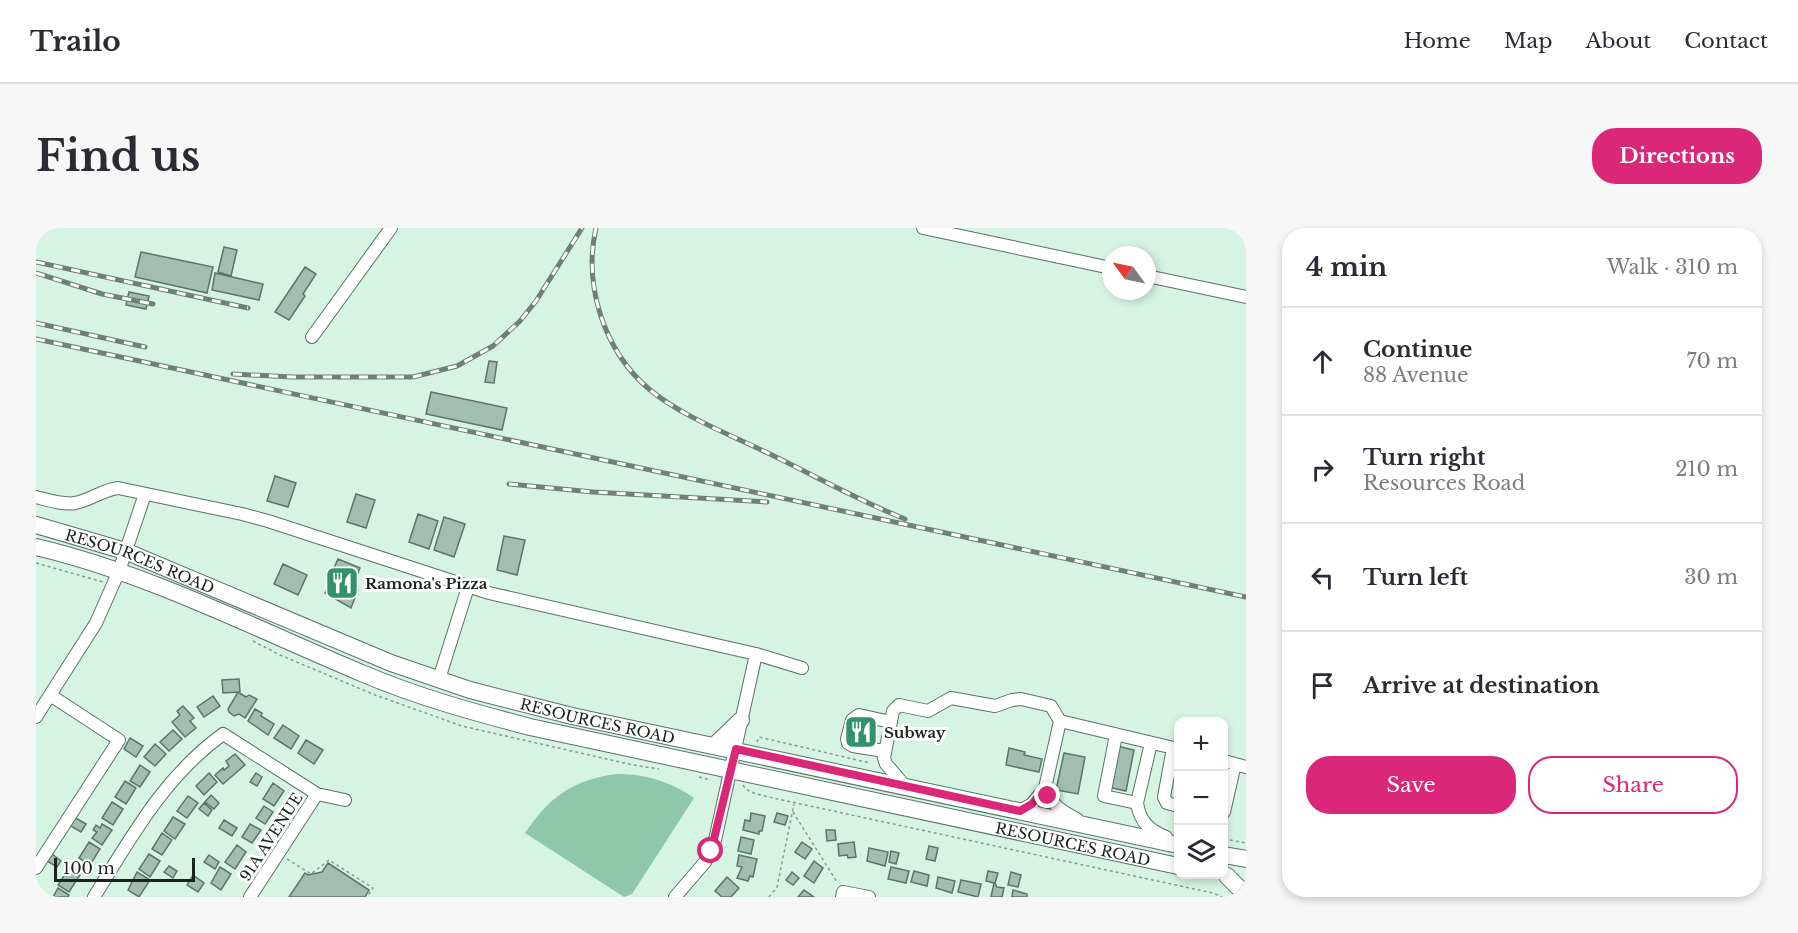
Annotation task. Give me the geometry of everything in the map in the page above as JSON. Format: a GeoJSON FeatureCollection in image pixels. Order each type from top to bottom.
{"type":"FeatureCollection","features":[{"type":"Feature","properties":{"kind":"main road","name":"RESOURCES ROAD"},"geometry":{"type":"LineString","coordinates":[[36,525],[125,551],[391,663],[470,690],[572,716],[1174,843]]}},
{"type":"Feature","properties":{"kind":"main road","name":"RESOURCES ROAD"},"geometry":{"type":"LineString","coordinates":[[36,547],[118,571],[367,675],[456,708],[530,727],[1174,865]]}},
{"type":"Feature","properties":{"kind":"main road"},"geometry":{"type":"LineString","coordinates":[[714,746],[741,720]]}},
{"type":"Feature","properties":{"kind":"main road"},"geometry":{"type":"LineString","coordinates":[[1228,856],[1246,859]]}},
{"type":"Feature","properties":{"kind":"main road"},"geometry":{"type":"LineString","coordinates":[[1228,876],[1246,880]]}},
{"type":"Feature","properties":{"kind":"main road"},"geometry":{"type":"LineString","coordinates":[[1228,879],[1246,895]]}},
{"type":"Feature","properties":{"kind":"street"},"geometry":{"type":"LineString","coordinates":[[312,337],[391,228]]}},
{"type":"Feature","properties":{"kind":"street"},"geometry":{"type":"LineString","coordinates":[[923,228],[1102,266]]}},
{"type":"Feature","properties":{"kind":"street"},"geometry":{"type":"LineString","coordinates":[[1156,278],[1246,297]]}},
{"type":"Feature","properties":{"kind":"street"},"geometry":{"type":"LineString","coordinates":[[36,497],[69,504],[77,503],[109,489],[118,488],[242,514],[468,587],[756,654],[802,668]]}},
{"type":"Feature","properties":{"kind":"street"},"geometry":{"type":"LineString","coordinates":[[36,717],[96,622],[118,571],[145,494]]}},
{"type":"Feature","properties":{"kind":"street"},"geometry":{"type":"LineString","coordinates":[[439,679],[468,587]]}},
{"type":"Feature","properties":{"kind":"street"},"geometry":{"type":"LineString","coordinates":[[675,897],[699,870],[711,851],[756,654]]}},
{"type":"Feature","properties":{"kind":"street"},"geometry":{"type":"LineString","coordinates":[[36,868],[119,740],[50,696]]}},
{"type":"Feature","properties":{"kind":"street"},"geometry":{"type":"LineString","coordinates":[[905,786],[886,764],[884,751],[895,708],[899,705],[928,711],[946,699],[954,697],[995,706],[1021,699],[1051,706],[1060,721],[1045,788],[1032,804],[1020,811]]}},
{"type":"Feature","properties":{"kind":"street"},"geometry":{"type":"LineString","coordinates":[[884,751],[853,746],[848,743],[847,739],[852,720],[859,715],[891,722]]}},
{"type":"Feature","properties":{"kind":"street"},"geometry":{"type":"LineString","coordinates":[[1060,721],[1174,748]]}},
{"type":"Feature","properties":{"kind":"street"},"geometry":{"type":"LineString","coordinates":[[94,897],[154,802],[198,752],[223,734],[317,794],[345,800]]}},
{"type":"Feature","properties":{"kind":"street"},"geometry":{"type":"LineString","coordinates":[[1116,735],[1104,796],[1137,803]]}},
{"type":"Feature","properties":{"kind":"street"},"geometry":{"type":"LineString","coordinates":[[1151,743],[1137,803],[1139,814],[1145,825],[1174,842]]}},
{"type":"Feature","properties":{"kind":"street"},"geometry":{"type":"LineString","coordinates":[[1174,756],[1164,797],[1167,803],[1174,805]]}},
{"type":"Feature","properties":{"kind":"street"},"geometry":{"type":"LineString","coordinates":[[1228,795],[1235,764]]}},
{"type":"Feature","properties":{"kind":"street"},"geometry":{"type":"LineString","coordinates":[[1045,788],[1056,808],[1092,826]]}},
{"type":"Feature","properties":{"kind":"street","name":"91A AVENUE"},"geometry":{"type":"LineString","coordinates":[[250,897],[317,794]]}},
{"type":"Feature","properties":{"kind":"street"},"geometry":{"type":"LineString","coordinates":[[843,894],[869,897]]}},
{"type":"Feature","properties":{"kind":"path"},"geometry":{"type":"LineString","coordinates":[[36,562],[99,580]]}},
{"type":"Feature","properties":{"kind":"path"},"geometry":{"type":"LineString","coordinates":[[759,737],[870,763]]}},
{"type":"Feature","properties":{"kind":"path"},"geometry":{"type":"LineString","coordinates":[[742,785],[744,789],[756,794],[794,803],[1213,893],[1222,897]]}},
{"type":"Feature","properties":{"kind":"path"},"geometry":{"type":"LineString","coordinates":[[769,897],[777,887],[794,803]]}},
{"type":"Feature","properties":{"kind":"path"},"geometry":{"type":"LineString","coordinates":[[793,811],[843,894]]}},
{"type":"Feature","properties":{"kind":"path"},"geometry":{"type":"LineString","coordinates":[[1228,840],[1246,843]]}},
{"type":"Feature","properties":{"kind":"path"},"geometry":{"type":"LineString","coordinates":[[278,854],[311,873],[329,860],[373,888],[367,897]]}},
{"type":"Feature","properties":{"kind":"green space"},"geometry":{"type":"Polygon","coordinates":[[[616,774],[637,775],[657,780],[694,798],[632,894],[624,897],[525,833],[543,809],[563,792],[587,781],[616,774]]]}},
{"type":"Feature","properties":{"kind":"building"},"geometry":{"type":"Polygon","coordinates":[[[224,247],[237,250],[231,276],[218,272],[224,247]]]}},
{"type":"Feature","properties":{"kind":"building"},"geometry":{"type":"Polygon","coordinates":[[[141,252],[213,267],[207,293],[135,277],[141,252]]]}},
{"type":"Feature","properties":{"kind":"building"},"geometry":{"type":"Polygon","coordinates":[[[305,267],[316,274],[289,320],[275,312],[305,267]]]}},
{"type":"Feature","properties":{"kind":"building"},"geometry":{"type":"Polygon","coordinates":[[[215,273],[263,284],[259,300],[212,290],[215,273]]]}},
{"type":"Feature","properties":{"kind":"building"},"geometry":{"type":"Polygon","coordinates":[[[129,292],[149,296],[146,309],[126,305],[129,292]]]}},
{"type":"Feature","properties":{"kind":"building"},"geometry":{"type":"Polygon","coordinates":[[[489,361],[497,362],[494,383],[485,382],[489,361]]]}},
{"type":"Feature","properties":{"kind":"building"},"geometry":{"type":"Polygon","coordinates":[[[431,392],[507,408],[502,430],[426,414],[431,392]]]}},
{"type":"Feature","properties":{"kind":"building"},"geometry":{"type":"Polygon","coordinates":[[[275,476],[296,483],[288,507],[267,501],[275,476]]]}},
{"type":"Feature","properties":{"kind":"building"},"geometry":{"type":"Polygon","coordinates":[[[356,494],[375,500],[366,528],[347,522],[356,494]]]}},
{"type":"Feature","properties":{"kind":"building"},"geometry":{"type":"Polygon","coordinates":[[[418,514],[438,521],[429,549],[409,542],[418,514]]]}},
{"type":"Feature","properties":{"kind":"building"},"geometry":{"type":"Polygon","coordinates":[[[444,517],[465,524],[454,557],[434,550],[444,517]]]}},
{"type":"Feature","properties":{"kind":"building"},"geometry":{"type":"Polygon","coordinates":[[[504,536],[525,540],[517,575],[497,570],[504,536]]]}},
{"type":"Feature","properties":{"kind":"building","name":"Ramona's Pizza"},"geometry":{"type":"Polygon","coordinates":[[[338,559],[360,568],[352,587],[358,590],[351,608],[325,593],[338,559]]]}},
{"type":"Feature","properties":{"kind":"building"},"geometry":{"type":"Polygon","coordinates":[[[283,564],[307,575],[298,595],[274,584],[283,564]]]}},
{"type":"Feature","properties":{"kind":"building"},"geometry":{"type":"Polygon","coordinates":[[[239,679],[240,692],[223,693],[222,680],[239,679]]]}},
{"type":"Feature","properties":{"kind":"building"},"geometry":{"type":"Polygon","coordinates":[[[238,692],[246,697],[249,695],[257,699],[245,718],[239,714],[234,716],[228,709],[238,692]]]}},
{"type":"Feature","properties":{"kind":"building"},"geometry":{"type":"Polygon","coordinates":[[[213,696],[220,706],[204,717],[197,707],[213,696]]]}},
{"type":"Feature","properties":{"kind":"building"},"geometry":{"type":"Polygon","coordinates":[[[183,706],[194,718],[190,721],[196,728],[185,737],[172,722],[180,715],[177,711],[183,706]]]}},
{"type":"Feature","properties":{"kind":"building"},"geometry":{"type":"Polygon","coordinates":[[[255,709],[274,724],[268,735],[248,721],[255,709]]]}},
{"type":"Feature","properties":{"kind":"building","name":"Subway"},"geometry":{"type":"Polygon","coordinates":[[[855,721],[871,724],[866,744],[851,740],[855,721]]]}},
{"type":"Feature","properties":{"kind":"building"},"geometry":{"type":"Polygon","coordinates":[[[283,725],[299,736],[291,749],[274,738],[283,725]]]}},
{"type":"Feature","properties":{"kind":"building"},"geometry":{"type":"Polygon","coordinates":[[[173,730],[182,739],[169,751],[160,742],[173,730]]]}},
{"type":"Feature","properties":{"kind":"building"},"geometry":{"type":"Polygon","coordinates":[[[130,738],[143,746],[136,757],[124,749],[130,738]]]}},
{"type":"Feature","properties":{"kind":"building"},"geometry":{"type":"Polygon","coordinates":[[[306,740],[323,750],[314,764],[298,753],[306,740]]]}},
{"type":"Feature","properties":{"kind":"building"},"geometry":{"type":"Polygon","coordinates":[[[155,744],[166,754],[155,766],[144,757],[155,744]]]}},
{"type":"Feature","properties":{"kind":"building"},"geometry":{"type":"Polygon","coordinates":[[[1117,746],[1134,750],[1126,791],[1108,787],[1117,746]]]}},
{"type":"Feature","properties":{"kind":"building"},"geometry":{"type":"Polygon","coordinates":[[[1009,748],[1025,752],[1024,755],[1042,759],[1039,772],[1006,765],[1009,748]]]}},
{"type":"Feature","properties":{"kind":"building"},"geometry":{"type":"Polygon","coordinates":[[[1064,753],[1085,757],[1078,794],[1056,790],[1064,753]]]}},
{"type":"Feature","properties":{"kind":"building"},"geometry":{"type":"Polygon","coordinates":[[[235,754],[245,765],[223,784],[215,775],[229,766],[226,761],[235,754]]]}},
{"type":"Feature","properties":{"kind":"building"},"geometry":{"type":"Polygon","coordinates":[[[140,765],[150,772],[140,787],[130,781],[140,765]]]}},
{"type":"Feature","properties":{"kind":"building"},"geometry":{"type":"Polygon","coordinates":[[[209,773],[217,782],[204,795],[196,786],[209,773]]]}},
{"type":"Feature","properties":{"kind":"building"},"geometry":{"type":"Polygon","coordinates":[[[256,773],[262,777],[257,786],[250,782],[256,773]]]}},
{"type":"Feature","properties":{"kind":"building"},"geometry":{"type":"Polygon","coordinates":[[[125,781],[136,788],[126,804],[115,797],[125,781]]]}},
{"type":"Feature","properties":{"kind":"building"},"geometry":{"type":"Polygon","coordinates":[[[273,783],[284,791],[274,806],[263,799],[273,783]]]}},
{"type":"Feature","properties":{"kind":"building"},"geometry":{"type":"Polygon","coordinates":[[[211,795],[219,803],[214,809],[205,802],[211,795]]]}},
{"type":"Feature","properties":{"kind":"building"},"geometry":{"type":"Polygon","coordinates":[[[188,796],[198,803],[187,818],[177,811],[188,796]]]}},
{"type":"Feature","properties":{"kind":"building"},"geometry":{"type":"Polygon","coordinates":[[[112,802],[123,809],[113,825],[102,818],[112,802]]]}},
{"type":"Feature","properties":{"kind":"building"},"geometry":{"type":"Polygon","coordinates":[[[204,803],[212,810],[208,816],[199,809],[204,803]]]}},
{"type":"Feature","properties":{"kind":"building"},"geometry":{"type":"Polygon","coordinates":[[[264,806],[273,812],[265,824],[256,818],[264,806]]]}},
{"type":"Feature","properties":{"kind":"building"},"geometry":{"type":"Polygon","coordinates":[[[751,813],[765,816],[762,831],[759,831],[759,834],[743,830],[745,820],[750,821],[751,813]]]}},
{"type":"Feature","properties":{"kind":"building"},"geometry":{"type":"Polygon","coordinates":[[[777,813],[788,816],[785,825],[774,822],[777,813]]]}},
{"type":"Feature","properties":{"kind":"building"},"geometry":{"type":"Polygon","coordinates":[[[74,817],[86,824],[81,832],[69,825],[74,817]]]}},
{"type":"Feature","properties":{"kind":"building"},"geometry":{"type":"Polygon","coordinates":[[[173,817],[185,824],[175,839],[164,831],[173,817]]]}},
{"type":"Feature","properties":{"kind":"building"},"geometry":{"type":"Polygon","coordinates":[[[224,820],[237,828],[232,836],[219,828],[224,820]]]}},
{"type":"Feature","properties":{"kind":"building"},"geometry":{"type":"Polygon","coordinates":[[[102,824],[112,830],[102,845],[92,838],[97,832],[93,830],[96,825],[100,828],[102,824]]]}},
{"type":"Feature","properties":{"kind":"building"},"geometry":{"type":"Polygon","coordinates":[[[250,824],[261,830],[252,843],[242,837],[250,824]]]}},
{"type":"Feature","properties":{"kind":"building"},"geometry":{"type":"Polygon","coordinates":[[[826,830],[835,830],[836,840],[827,841],[826,830]]]}},
{"type":"Feature","properties":{"kind":"building"},"geometry":{"type":"Polygon","coordinates":[[[162,833],[172,840],[162,855],[152,849],[162,833]]]}},
{"type":"Feature","properties":{"kind":"building"},"geometry":{"type":"Polygon","coordinates":[[[741,837],[754,840],[751,854],[738,851],[741,837]]]}},
{"type":"Feature","properties":{"kind":"building"},"geometry":{"type":"Polygon","coordinates":[[[89,842],[100,849],[90,865],[79,858],[89,842]]]}},
{"type":"Feature","properties":{"kind":"building"},"geometry":{"type":"Polygon","coordinates":[[[802,842],[812,849],[805,859],[795,852],[802,842]]]}},
{"type":"Feature","properties":{"kind":"building"},"geometry":{"type":"Polygon","coordinates":[[[854,842],[856,857],[839,856],[838,844],[854,842]]]}},
{"type":"Feature","properties":{"kind":"building"},"geometry":{"type":"Polygon","coordinates":[[[237,845],[246,852],[235,869],[225,862],[237,845]]]}},
{"type":"Feature","properties":{"kind":"building"},"geometry":{"type":"Polygon","coordinates":[[[929,846],[938,848],[935,861],[926,859],[929,846]]]}},
{"type":"Feature","properties":{"kind":"building"},"geometry":{"type":"Polygon","coordinates":[[[869,848],[888,852],[885,866],[867,861],[869,848]]]}},
{"type":"Feature","properties":{"kind":"building"},"geometry":{"type":"Polygon","coordinates":[[[891,851],[899,853],[896,864],[889,862],[891,851]]]}},
{"type":"Feature","properties":{"kind":"building"},"geometry":{"type":"Polygon","coordinates":[[[52,854],[61,861],[57,867],[47,861],[52,854]]]}},
{"type":"Feature","properties":{"kind":"building"},"geometry":{"type":"Polygon","coordinates":[[[149,854],[160,861],[150,877],[139,869],[149,854]]]}},
{"type":"Feature","properties":{"kind":"building"},"geometry":{"type":"Polygon","coordinates":[[[209,855],[219,862],[215,869],[204,862],[209,855]]]}},
{"type":"Feature","properties":{"kind":"building"},"geometry":{"type":"Polygon","coordinates":[[[739,855],[757,859],[753,877],[750,876],[748,881],[737,878],[742,867],[737,866],[739,855]]]}},
{"type":"Feature","properties":{"kind":"building"},"geometry":{"type":"Polygon","coordinates":[[[814,861],[823,868],[814,883],[804,876],[814,861]]]}},
{"type":"Feature","properties":{"kind":"building"},"geometry":{"type":"Polygon","coordinates":[[[328,863],[369,890],[365,897],[289,897],[305,873],[308,875],[322,872],[328,863]]]}},
{"type":"Feature","properties":{"kind":"building"},"geometry":{"type":"Polygon","coordinates":[[[169,866],[177,871],[173,878],[164,872],[169,866]]]}},
{"type":"Feature","properties":{"kind":"building"},"geometry":{"type":"Polygon","coordinates":[[[220,867],[231,874],[221,890],[211,883],[220,867]]]}},
{"type":"Feature","properties":{"kind":"building"},"geometry":{"type":"Polygon","coordinates":[[[891,867],[909,871],[906,883],[888,879],[891,867]]]}},
{"type":"Feature","properties":{"kind":"building"},"geometry":{"type":"Polygon","coordinates":[[[69,868],[80,875],[69,892],[58,885],[69,868]]]}},
{"type":"Feature","properties":{"kind":"building"},"geometry":{"type":"Polygon","coordinates":[[[914,871],[929,875],[927,886],[911,882],[914,871]]]}},
{"type":"Feature","properties":{"kind":"building"},"geometry":{"type":"Polygon","coordinates":[[[988,871],[998,873],[995,883],[997,887],[1004,888],[1002,897],[991,897],[994,883],[986,881],[988,871]]]}},
{"type":"Feature","properties":{"kind":"building"},"geometry":{"type":"Polygon","coordinates":[[[137,872],[150,880],[139,897],[128,890],[137,872]]]}},
{"type":"Feature","properties":{"kind":"building"},"geometry":{"type":"Polygon","coordinates":[[[792,872],[799,878],[793,885],[786,880],[792,872]]]}},
{"type":"Feature","properties":{"kind":"building"},"geometry":{"type":"Polygon","coordinates":[[[1011,872],[1021,875],[1018,887],[1008,885],[1011,872]]]}},
{"type":"Feature","properties":{"kind":"building"},"geometry":{"type":"Polygon","coordinates":[[[193,875],[204,883],[198,892],[187,885],[193,875]]]}},
{"type":"Feature","properties":{"kind":"building"},"geometry":{"type":"Polygon","coordinates":[[[727,877],[739,888],[731,897],[722,897],[715,891],[727,877]]]}},
{"type":"Feature","properties":{"kind":"building"},"geometry":{"type":"Polygon","coordinates":[[[938,877],[955,881],[952,893],[936,888],[938,877]]]}},
{"type":"Feature","properties":{"kind":"building"},"geometry":{"type":"Polygon","coordinates":[[[961,880],[981,884],[978,897],[958,892],[961,880]]]}},
{"type":"Feature","properties":{"kind":"building"},"geometry":{"type":"Polygon","coordinates":[[[58,888],[69,895],[68,897],[53,897],[58,888]]]}},
{"type":"Feature","properties":{"kind":"building"},"geometry":{"type":"Polygon","coordinates":[[[804,890],[814,897],[798,897],[804,890]]]}},
{"type":"Feature","properties":{"kind":"building"},"geometry":{"type":"Polygon","coordinates":[[[1013,890],[1027,894],[1027,897],[1012,897],[1013,890]]]}},
{"type":"Feature","properties":{"kind":"railway"},"geometry":{"type":"LineString","coordinates":[[233,374],[292,377],[413,377],[457,366],[493,346],[520,321],[536,301],[582,228]]}},
{"type":"Feature","properties":{"kind":"railway"},"geometry":{"type":"LineString","coordinates":[[596,228],[592,272],[595,294],[609,336],[633,374],[662,399],[693,417],[855,497],[905,519]]}},
{"type":"Feature","properties":{"kind":"railway"},"geometry":{"type":"LineString","coordinates":[[36,262],[248,308]]}},
{"type":"Feature","properties":{"kind":"railway"},"geometry":{"type":"LineString","coordinates":[[36,273],[102,294],[153,304]]}},
{"type":"Feature","properties":{"kind":"railway"},"geometry":{"type":"LineString","coordinates":[[36,323],[145,347]]}},
{"type":"Feature","properties":{"kind":"railway"},"geometry":{"type":"LineString","coordinates":[[36,339],[1246,597]]}},
{"type":"Feature","properties":{"kind":"railway"},"geometry":{"type":"LineString","coordinates":[[509,484],[593,492],[767,502]]}},
{"type":"Feature","properties":{"kind":"place","name":"Ramona's Pizza"},"geometry":{"type":"Point","coordinates":[342,583]}},
{"type":"Feature","properties":{"kind":"place","name":"Subway"},"geometry":{"type":"Point","coordinates":[861,732]}},
{"type":"Feature","properties":{"kind":"route"},"geometry":{"type":"LineString","coordinates":[[711,851],[736,749],[1020,811],[1032,804],[1045,788],[1048,796]]}}]}
